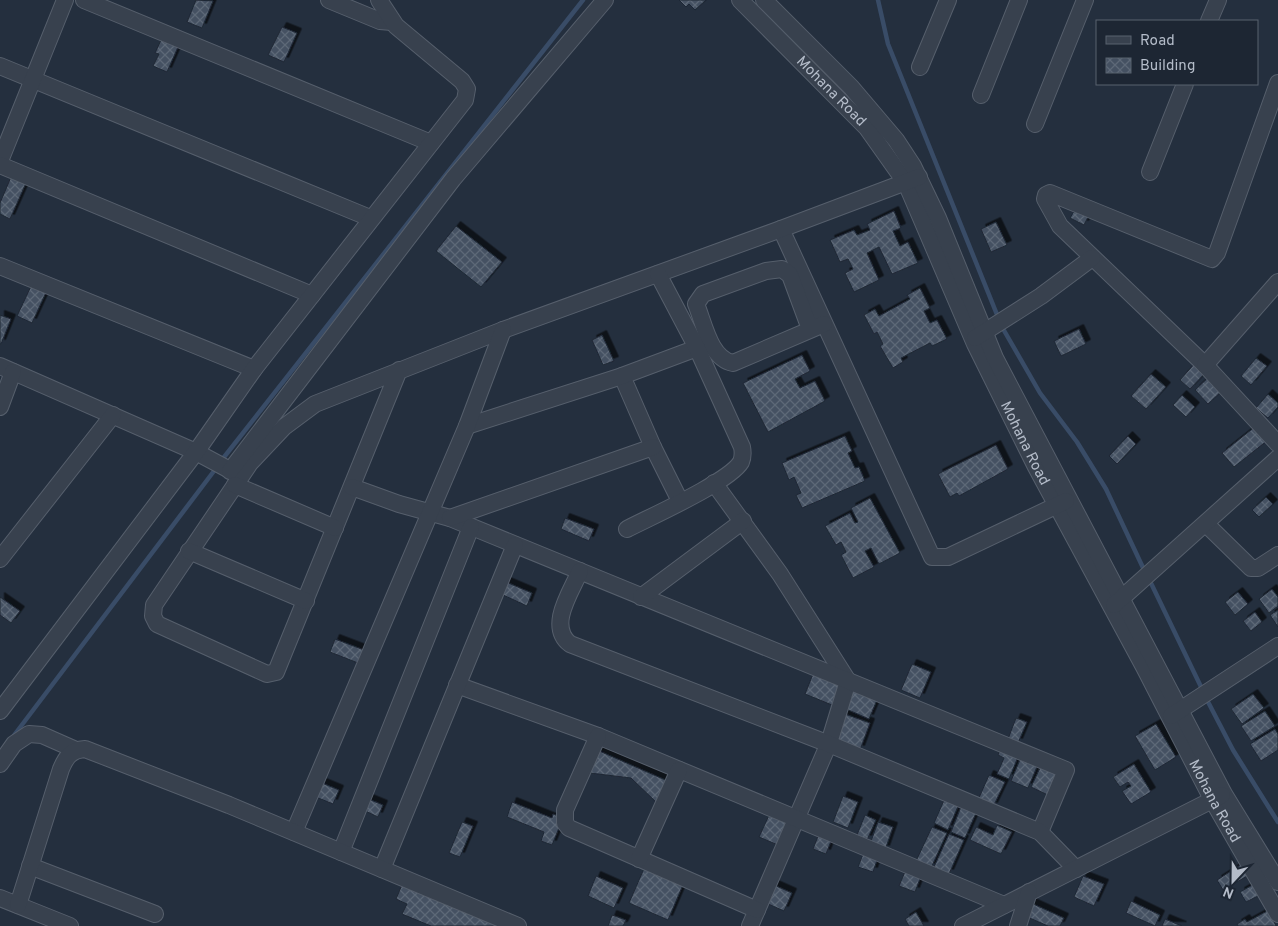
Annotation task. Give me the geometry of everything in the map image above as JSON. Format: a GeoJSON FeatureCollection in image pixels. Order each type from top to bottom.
{"type":"FeatureCollection","features":[{"type":"Feature","properties":{"kind":"street"},"geometry":{"type":"LineString","coordinates":[[0,161],[65,0]]}},
{"type":"Feature","properties":{"kind":"street"},"geometry":{"type":"LineString","coordinates":[[84,0],[431,143]]}},
{"type":"Feature","properties":{"kind":"street"},"geometry":{"type":"LineString","coordinates":[[329,0],[380,21],[392,22]]}},
{"type":"Feature","properties":{"kind":"street"},"geometry":{"type":"LineString","coordinates":[[0,711],[200,454],[254,369],[370,218],[462,104],[467,89],[459,77],[392,22],[379,0]]}},
{"type":"Feature","properties":{"kind":"street"},"geometry":{"type":"LineString","coordinates":[[399,370],[279,669],[272,674],[267,674],[157,624],[154,620],[154,605],[235,477],[453,179],[605,0]]}},
{"type":"Feature","properties":{"kind":"street","name":"Mohana Road"},"geometry":{"type":"LineString","coordinates":[[740,0],[852,112],[913,180],[938,218],[989,330],[1063,502],[1278,914]]}},
{"type":"Feature","properties":{"kind":"street","name":"Mohana Road"},"geometry":{"type":"LineString","coordinates":[[764,0],[866,103],[896,140],[913,180]]}},
{"type":"Feature","properties":{"kind":"street"},"geometry":{"type":"LineString","coordinates":[[920,68],[948,0]]}},
{"type":"Feature","properties":{"kind":"street"},"geometry":{"type":"LineString","coordinates":[[981,95],[1019,0]]}},
{"type":"Feature","properties":{"kind":"street"},"geometry":{"type":"LineString","coordinates":[[1035,124],[1085,0]]}},
{"type":"Feature","properties":{"kind":"street"},"geometry":{"type":"LineString","coordinates":[[1210,20],[1218,0]]}},
{"type":"Feature","properties":{"kind":"street"},"geometry":{"type":"LineString","coordinates":[[0,66],[370,218]]}},
{"type":"Feature","properties":{"kind":"street"},"geometry":{"type":"LineString","coordinates":[[1278,83],[1214,257],[1205,258],[1048,193],[1045,199],[1057,223],[1205,365],[1278,444]]}},
{"type":"Feature","properties":{"kind":"street"},"geometry":{"type":"LineString","coordinates":[[1150,172],[1185,85]]}},
{"type":"Feature","properties":{"kind":"street"},"geometry":{"type":"LineString","coordinates":[[0,165],[312,295]]}},
{"type":"Feature","properties":{"kind":"street"},"geometry":{"type":"LineString","coordinates":[[235,477],[284,427],[306,409],[332,395],[503,330],[781,230],[913,180]]}},
{"type":"Feature","properties":{"kind":"street"},"geometry":{"type":"LineString","coordinates":[[781,230],[817,326]]}},
{"type":"Feature","properties":{"kind":"street"},"geometry":{"type":"LineString","coordinates":[[989,330],[1092,258]]}},
{"type":"Feature","properties":{"kind":"street"},"geometry":{"type":"LineString","coordinates":[[0,266],[254,369]]}},
{"type":"Feature","properties":{"kind":"street"},"geometry":{"type":"LineString","coordinates":[[817,326],[733,363],[726,362],[715,351],[696,304],[703,294],[766,271],[782,269],[790,275],[817,326],[932,557],[948,557],[1063,502]]}},
{"type":"Feature","properties":{"kind":"street"},"geometry":{"type":"LineString","coordinates":[[627,529],[714,483],[740,464],[743,453],[697,348],[658,274]]}},
{"type":"Feature","properties":{"kind":"street"},"geometry":{"type":"LineString","coordinates":[[1205,365],[1278,282]]}},
{"type":"Feature","properties":{"kind":"street"},"geometry":{"type":"LineString","coordinates":[[294,832],[466,426],[503,330]]}},
{"type":"Feature","properties":{"kind":"street"},"geometry":{"type":"LineString","coordinates":[[466,426],[622,376],[697,348]]}},
{"type":"Feature","properties":{"kind":"street"},"geometry":{"type":"LineString","coordinates":[[0,407],[7,369],[200,454],[235,477],[335,528]]}},
{"type":"Feature","properties":{"kind":"street"},"geometry":{"type":"LineString","coordinates":[[622,376],[652,447],[680,501]]}},
{"type":"Feature","properties":{"kind":"street"},"geometry":{"type":"LineString","coordinates":[[0,559],[113,415]]}},
{"type":"Feature","properties":{"kind":"street"},"geometry":{"type":"LineString","coordinates":[[450,518],[652,447]]}},
{"type":"Feature","properties":{"kind":"street"},"geometry":{"type":"LineString","coordinates":[[1117,603],[1278,458]]}},
{"type":"Feature","properties":{"kind":"street"},"geometry":{"type":"LineString","coordinates":[[714,483],[780,574],[848,681],[829,744],[750,926]]}},
{"type":"Feature","properties":{"kind":"street"},"geometry":{"type":"LineString","coordinates":[[352,487],[450,518],[1066,770],[1040,832]]}},
{"type":"Feature","properties":{"kind":"street"},"geometry":{"type":"LineString","coordinates":[[641,597],[743,521]]}},
{"type":"Feature","properties":{"kind":"street"},"geometry":{"type":"LineString","coordinates":[[1206,524],[1251,568],[1258,568],[1278,555]]}},
{"type":"Feature","properties":{"kind":"street"},"geometry":{"type":"LineString","coordinates":[[341,852],[471,527]]}},
{"type":"Feature","properties":{"kind":"street"},"geometry":{"type":"LineString","coordinates":[[382,869],[516,545]]}},
{"type":"Feature","properties":{"kind":"street"},"geometry":{"type":"LineString","coordinates":[[189,551],[306,600]]}},
{"type":"Feature","properties":{"kind":"street"},"geometry":{"type":"LineString","coordinates":[[580,571],[559,621],[559,630],[563,638],[570,644],[829,744],[1040,832],[1076,869]]}},
{"type":"Feature","properties":{"kind":"street"},"geometry":{"type":"LineString","coordinates":[[1175,714],[1278,646]]}},
{"type":"Feature","properties":{"kind":"street"},"geometry":{"type":"LineString","coordinates":[[457,685],[598,736],[1004,905]]}},
{"type":"Feature","properties":{"kind":"street"},"geometry":{"type":"LineString","coordinates":[[0,764],[14,744],[29,734],[42,735],[76,750],[85,749],[294,832],[518,926]]}},
{"type":"Feature","properties":{"kind":"street"},"geometry":{"type":"LineString","coordinates":[[598,736],[565,810],[565,823],[574,831],[757,910]]}},
{"type":"Feature","properties":{"kind":"street"},"geometry":{"type":"LineString","coordinates":[[18,905],[60,769],[65,759],[76,750]]}},
{"type":"Feature","properties":{"kind":"street"},"geometry":{"type":"LineString","coordinates":[[639,859],[679,770]]}},
{"type":"Feature","properties":{"kind":"street"},"geometry":{"type":"LineString","coordinates":[[963,926],[1218,797]]}},
{"type":"Feature","properties":{"kind":"street","name":"Mohana Road"},"geometry":{"type":"LineString","coordinates":[[1218,797],[1278,882]]}},
{"type":"Feature","properties":{"kind":"street"},"geometry":{"type":"LineString","coordinates":[[30,866],[155,914]]}},
{"type":"Feature","properties":{"kind":"street"},"geometry":{"type":"LineString","coordinates":[[1018,926],[1029,892]]}},
{"type":"Feature","properties":{"kind":"street"},"geometry":{"type":"LineString","coordinates":[[0,898],[70,926]]}},
{"type":"Feature","properties":{"kind":"building"},"geometry":{"type":"Polygon","coordinates":[[[196,0],[213,1],[202,28],[187,22],[196,0]]]}},
{"type":"Feature","properties":{"kind":"building"},"geometry":{"type":"Polygon","coordinates":[[[679,0],[706,0],[695,10],[689,4],[686,7],[679,0]]]}},
{"type":"Feature","properties":{"kind":"building"},"geometry":{"type":"Polygon","coordinates":[[[282,27],[297,33],[284,62],[268,55],[282,27]]]}},
{"type":"Feature","properties":{"kind":"building"},"geometry":{"type":"Polygon","coordinates":[[[161,40],[178,47],[167,72],[153,66],[159,54],[155,53],[161,40]]]}},
{"type":"Feature","properties":{"kind":"building"},"geometry":{"type":"Polygon","coordinates":[[[11,177],[26,183],[10,219],[0,214],[0,203],[11,177]]]}},
{"type":"Feature","properties":{"kind":"building"},"geometry":{"type":"Polygon","coordinates":[[[1076,208],[1089,215],[1084,225],[1070,218],[1076,208]]]}},
{"type":"Feature","properties":{"kind":"building"},"geometry":{"type":"Polygon","coordinates":[[[894,211],[901,228],[893,231],[900,246],[908,242],[918,263],[892,274],[879,247],[867,253],[879,280],[854,292],[845,273],[853,269],[848,259],[840,262],[830,240],[854,230],[857,235],[870,230],[867,224],[894,211]]]}},
{"type":"Feature","properties":{"kind":"building"},"geometry":{"type":"Polygon","coordinates":[[[996,222],[1007,245],[991,252],[981,229],[996,222]]]}},
{"type":"Feature","properties":{"kind":"building"},"geometry":{"type":"Polygon","coordinates":[[[456,226],[502,262],[481,287],[436,251],[456,226]]]}},
{"type":"Feature","properties":{"kind":"building"},"geometry":{"type":"Polygon","coordinates":[[[33,282],[48,288],[32,323],[17,316],[33,282]]]}},
{"type":"Feature","properties":{"kind":"building"},"geometry":{"type":"Polygon","coordinates":[[[920,288],[930,308],[924,311],[930,323],[937,320],[947,339],[932,346],[930,343],[901,358],[903,362],[893,368],[880,346],[883,344],[877,332],[874,334],[864,315],[875,309],[879,316],[910,299],[907,295],[920,288]]]}},
{"type":"Feature","properties":{"kind":"building"},"geometry":{"type":"Polygon","coordinates":[[[0,315],[11,319],[1,344],[0,344],[0,315]]]}},
{"type":"Feature","properties":{"kind":"building"},"geometry":{"type":"Polygon","coordinates":[[[1079,329],[1086,344],[1061,356],[1054,341],[1079,329]]]}},
{"type":"Feature","properties":{"kind":"building"},"geometry":{"type":"Polygon","coordinates":[[[602,335],[614,361],[603,365],[592,340],[602,335]]]}},
{"type":"Feature","properties":{"kind":"building"},"geometry":{"type":"Polygon","coordinates":[[[802,355],[810,371],[795,379],[800,388],[815,381],[825,401],[768,432],[743,383],[802,355]]]}},
{"type":"Feature","properties":{"kind":"building"},"geometry":{"type":"Polygon","coordinates":[[[1256,358],[1267,366],[1251,385],[1241,376],[1256,358]]]}},
{"type":"Feature","properties":{"kind":"building"},"geometry":{"type":"Polygon","coordinates":[[[1196,362],[1207,371],[1190,389],[1180,380],[1196,362]]]}},
{"type":"Feature","properties":{"kind":"building"},"geometry":{"type":"Polygon","coordinates":[[[1151,374],[1166,387],[1146,409],[1131,396],[1151,374]]]}},
{"type":"Feature","properties":{"kind":"building"},"geometry":{"type":"Polygon","coordinates":[[[1211,375],[1224,389],[1208,404],[1195,390],[1211,375]]]}},
{"type":"Feature","properties":{"kind":"building"},"geometry":{"type":"Polygon","coordinates":[[[1268,394],[1278,403],[1278,407],[1268,418],[1256,408],[1268,394]]]}},
{"type":"Feature","properties":{"kind":"building"},"geometry":{"type":"Polygon","coordinates":[[[1182,395],[1195,407],[1186,417],[1173,405],[1182,395]]]}},
{"type":"Feature","properties":{"kind":"building"},"geometry":{"type":"Polygon","coordinates":[[[1256,426],[1268,440],[1234,467],[1222,453],[1256,426]]]}},
{"type":"Feature","properties":{"kind":"building"},"geometry":{"type":"Polygon","coordinates":[[[845,436],[852,451],[848,453],[855,468],[859,467],[865,481],[802,508],[796,495],[801,493],[794,477],[789,480],[782,463],[845,436]]]}},
{"type":"Feature","properties":{"kind":"building"},"geometry":{"type":"Polygon","coordinates":[[[1128,436],[1136,444],[1117,464],[1109,456],[1128,436]]]}},
{"type":"Feature","properties":{"kind":"building"},"geometry":{"type":"Polygon","coordinates":[[[996,445],[1008,469],[959,496],[957,493],[950,497],[938,474],[996,445]]]}},
{"type":"Feature","properties":{"kind":"building"},"geometry":{"type":"Polygon","coordinates":[[[1266,497],[1273,504],[1259,517],[1252,510],[1266,497]]]}},
{"type":"Feature","properties":{"kind":"building"},"geometry":{"type":"Polygon","coordinates":[[[870,498],[900,553],[879,564],[871,548],[865,551],[874,567],[853,578],[841,555],[846,552],[841,542],[836,545],[825,526],[850,513],[855,523],[858,522],[851,508],[870,498]]]}},
{"type":"Feature","properties":{"kind":"building"},"geometry":{"type":"Polygon","coordinates":[[[565,518],[594,529],[589,541],[561,529],[565,518]]]}},
{"type":"Feature","properties":{"kind":"building"},"geometry":{"type":"Polygon","coordinates":[[[506,582],[532,593],[527,606],[501,594],[506,582]]]}},
{"type":"Feature","properties":{"kind":"building"},"geometry":{"type":"Polygon","coordinates":[[[1272,589],[1278,597],[1278,606],[1269,613],[1259,599],[1272,589]]]}},
{"type":"Feature","properties":{"kind":"building"},"geometry":{"type":"Polygon","coordinates":[[[1238,592],[1248,604],[1235,615],[1225,602],[1238,592]]]}},
{"type":"Feature","properties":{"kind":"building"},"geometry":{"type":"Polygon","coordinates":[[[0,597],[20,611],[11,623],[0,615],[0,597]]]}},
{"type":"Feature","properties":{"kind":"building"},"geometry":{"type":"Polygon","coordinates":[[[1278,610],[1278,627],[1270,615],[1278,610]]]}},
{"type":"Feature","properties":{"kind":"building"},"geometry":{"type":"Polygon","coordinates":[[[1255,612],[1262,622],[1251,631],[1243,621],[1255,612]]]}},
{"type":"Feature","properties":{"kind":"building"},"geometry":{"type":"Polygon","coordinates":[[[335,639],[364,650],[358,663],[330,652],[335,639]]]}},
{"type":"Feature","properties":{"kind":"building"},"geometry":{"type":"Polygon","coordinates":[[[912,664],[931,672],[920,698],[901,690],[912,664]]]}},
{"type":"Feature","properties":{"kind":"building"},"geometry":{"type":"Polygon","coordinates":[[[815,669],[842,679],[832,705],[805,694],[815,669]]]}},
{"type":"Feature","properties":{"kind":"building"},"geometry":{"type":"Polygon","coordinates":[[[853,684],[879,695],[869,719],[844,708],[853,684]]]}},
{"type":"Feature","properties":{"kind":"building"},"geometry":{"type":"Polygon","coordinates":[[[1253,694],[1264,708],[1242,724],[1231,709],[1253,694]]]}},
{"type":"Feature","properties":{"kind":"building"},"geometry":{"type":"Polygon","coordinates":[[[1265,711],[1275,726],[1251,741],[1241,726],[1265,711]]]}},
{"type":"Feature","properties":{"kind":"building"},"geometry":{"type":"Polygon","coordinates":[[[842,713],[870,723],[860,750],[833,740],[842,713]]]}},
{"type":"Feature","properties":{"kind":"building"},"geometry":{"type":"Polygon","coordinates":[[[1016,718],[1027,722],[1018,743],[1008,739],[1016,718]]]}},
{"type":"Feature","properties":{"kind":"building"},"geometry":{"type":"Polygon","coordinates":[[[1156,724],[1176,757],[1155,770],[1135,736],[1156,724]]]}},
{"type":"Feature","properties":{"kind":"building"},"geometry":{"type":"Polygon","coordinates":[[[1275,729],[1278,734],[1278,750],[1261,761],[1250,744],[1275,729]]]}},
{"type":"Feature","properties":{"kind":"building"},"geometry":{"type":"Polygon","coordinates":[[[1002,744],[1020,752],[1009,779],[997,774],[1004,758],[998,755],[1002,744]]]}},
{"type":"Feature","properties":{"kind":"building"},"geometry":{"type":"Polygon","coordinates":[[[597,750],[670,782],[656,802],[631,778],[590,773],[597,750]]]}},
{"type":"Feature","properties":{"kind":"building"},"geometry":{"type":"Polygon","coordinates":[[[1022,755],[1039,762],[1028,788],[1011,781],[1022,755]]]}},
{"type":"Feature","properties":{"kind":"building"},"geometry":{"type":"Polygon","coordinates":[[[1134,764],[1151,792],[1131,804],[1122,791],[1131,786],[1128,782],[1120,787],[1113,777],[1134,764]]]}},
{"type":"Feature","properties":{"kind":"building"},"geometry":{"type":"Polygon","coordinates":[[[1041,766],[1058,774],[1048,795],[1031,787],[1041,766]]]}},
{"type":"Feature","properties":{"kind":"building"},"geometry":{"type":"Polygon","coordinates":[[[989,775],[1005,782],[993,807],[978,800],[989,775]]]}},
{"type":"Feature","properties":{"kind":"building"},"geometry":{"type":"Polygon","coordinates":[[[322,783],[339,790],[333,804],[316,797],[322,783]]]}},
{"type":"Feature","properties":{"kind":"building"},"geometry":{"type":"Polygon","coordinates":[[[843,796],[858,802],[848,828],[833,822],[843,796]]]}},
{"type":"Feature","properties":{"kind":"building"},"geometry":{"type":"Polygon","coordinates":[[[366,798],[383,805],[378,817],[361,809],[366,798]]]}},
{"type":"Feature","properties":{"kind":"building"},"geometry":{"type":"Polygon","coordinates":[[[945,798],[959,804],[948,830],[934,823],[945,798]]]}},
{"type":"Feature","properties":{"kind":"building"},"geometry":{"type":"Polygon","coordinates":[[[512,802],[552,818],[553,814],[563,818],[552,845],[541,841],[544,832],[507,817],[512,802]]]}},
{"type":"Feature","properties":{"kind":"building"},"geometry":{"type":"Polygon","coordinates":[[[961,807],[976,813],[965,838],[951,832],[961,807]]]}},
{"type":"Feature","properties":{"kind":"building"},"geometry":{"type":"Polygon","coordinates":[[[770,813],[788,821],[778,845],[759,837],[770,813]]]}},
{"type":"Feature","properties":{"kind":"building"},"geometry":{"type":"Polygon","coordinates":[[[865,815],[876,820],[867,840],[857,835],[865,815]]]}},
{"type":"Feature","properties":{"kind":"building"},"geometry":{"type":"Polygon","coordinates":[[[462,822],[473,826],[460,857],[449,853],[462,822]]]}},
{"type":"Feature","properties":{"kind":"building"},"geometry":{"type":"Polygon","coordinates":[[[878,822],[893,827],[885,850],[870,844],[878,822]]]}},
{"type":"Feature","properties":{"kind":"building"},"geometry":{"type":"Polygon","coordinates":[[[997,825],[1012,832],[1001,854],[970,840],[976,827],[993,835],[997,825]]]}},
{"type":"Feature","properties":{"kind":"building"},"geometry":{"type":"Polygon","coordinates":[[[932,827],[947,833],[931,868],[916,861],[932,827]]]}},
{"type":"Feature","properties":{"kind":"building"},"geometry":{"type":"Polygon","coordinates":[[[820,831],[833,836],[826,854],[813,849],[820,831]]]}},
{"type":"Feature","properties":{"kind":"building"},"geometry":{"type":"Polygon","coordinates":[[[949,834],[964,840],[949,874],[934,867],[949,834]]]}},
{"type":"Feature","properties":{"kind":"building"},"geometry":{"type":"Polygon","coordinates":[[[865,849],[879,854],[873,872],[858,867],[865,849]]]}},
{"type":"Feature","properties":{"kind":"building"},"geometry":{"type":"Polygon","coordinates":[[[646,864],[685,880],[668,920],[629,903],[646,864]]]}},
{"type":"Feature","properties":{"kind":"building"},"geometry":{"type":"Polygon","coordinates":[[[1242,864],[1249,875],[1223,890],[1217,880],[1242,864]]]}},
{"type":"Feature","properties":{"kind":"building"},"geometry":{"type":"Polygon","coordinates":[[[907,867],[922,873],[915,892],[899,886],[907,867]]]}},
{"type":"Feature","properties":{"kind":"building"},"geometry":{"type":"Polygon","coordinates":[[[596,876],[623,888],[614,908],[588,896],[596,876]]]}},
{"type":"Feature","properties":{"kind":"building"},"geometry":{"type":"Polygon","coordinates":[[[1083,876],[1104,884],[1094,906],[1074,897],[1083,876]]]}},
{"type":"Feature","properties":{"kind":"building"},"geometry":{"type":"Polygon","coordinates":[[[404,880],[510,926],[431,926],[402,914],[407,904],[396,899],[404,880]]]}},
{"type":"Feature","properties":{"kind":"building"},"geometry":{"type":"Polygon","coordinates":[[[1256,883],[1262,894],[1246,902],[1240,892],[1256,883]]]}},
{"type":"Feature","properties":{"kind":"building"},"geometry":{"type":"Polygon","coordinates":[[[774,885],[792,893],[784,911],[766,903],[774,885]]]}},
{"type":"Feature","properties":{"kind":"building"},"geometry":{"type":"Polygon","coordinates":[[[1131,901],[1160,915],[1155,926],[1126,913],[1131,901]]]}},
{"type":"Feature","properties":{"kind":"building"},"geometry":{"type":"Polygon","coordinates":[[[1031,903],[1064,918],[1060,926],[1048,926],[1025,916],[1031,903]]]}},
{"type":"Feature","properties":{"kind":"building"},"geometry":{"type":"Polygon","coordinates":[[[1269,910],[1276,926],[1238,926],[1237,924],[1245,919],[1247,922],[1269,910]]]}},
{"type":"Feature","properties":{"kind":"building"},"geometry":{"type":"Polygon","coordinates":[[[916,912],[924,926],[909,926],[905,919],[916,912]]]}},
{"type":"Feature","properties":{"kind":"building"},"geometry":{"type":"Polygon","coordinates":[[[612,915],[626,920],[623,926],[608,926],[612,915]]]}},
{"type":"Feature","properties":{"kind":"building"},"geometry":{"type":"Polygon","coordinates":[[[1165,919],[1182,926],[1162,926],[1165,919]]]}},
{"type":"Feature","properties":{"kind":"waterway"},"geometry":{"type":"LineString","coordinates":[[221,461],[583,0]]}},
{"type":"Feature","properties":{"kind":"waterway"},"geometry":{"type":"LineString","coordinates":[[878,0],[888,44],[1002,327],[1040,393],[1077,442],[1106,489],[1145,572]]}},
{"type":"Feature","properties":{"kind":"waterway"},"geometry":{"type":"LineString","coordinates":[[12,738],[217,467]]}},
{"type":"Feature","properties":{"kind":"waterway"},"geometry":{"type":"LineString","coordinates":[[1149,579],[1203,691]]}},
{"type":"Feature","properties":{"kind":"waterway"},"geometry":{"type":"LineString","coordinates":[[1206,698],[1233,750],[1278,822]]}}]}
